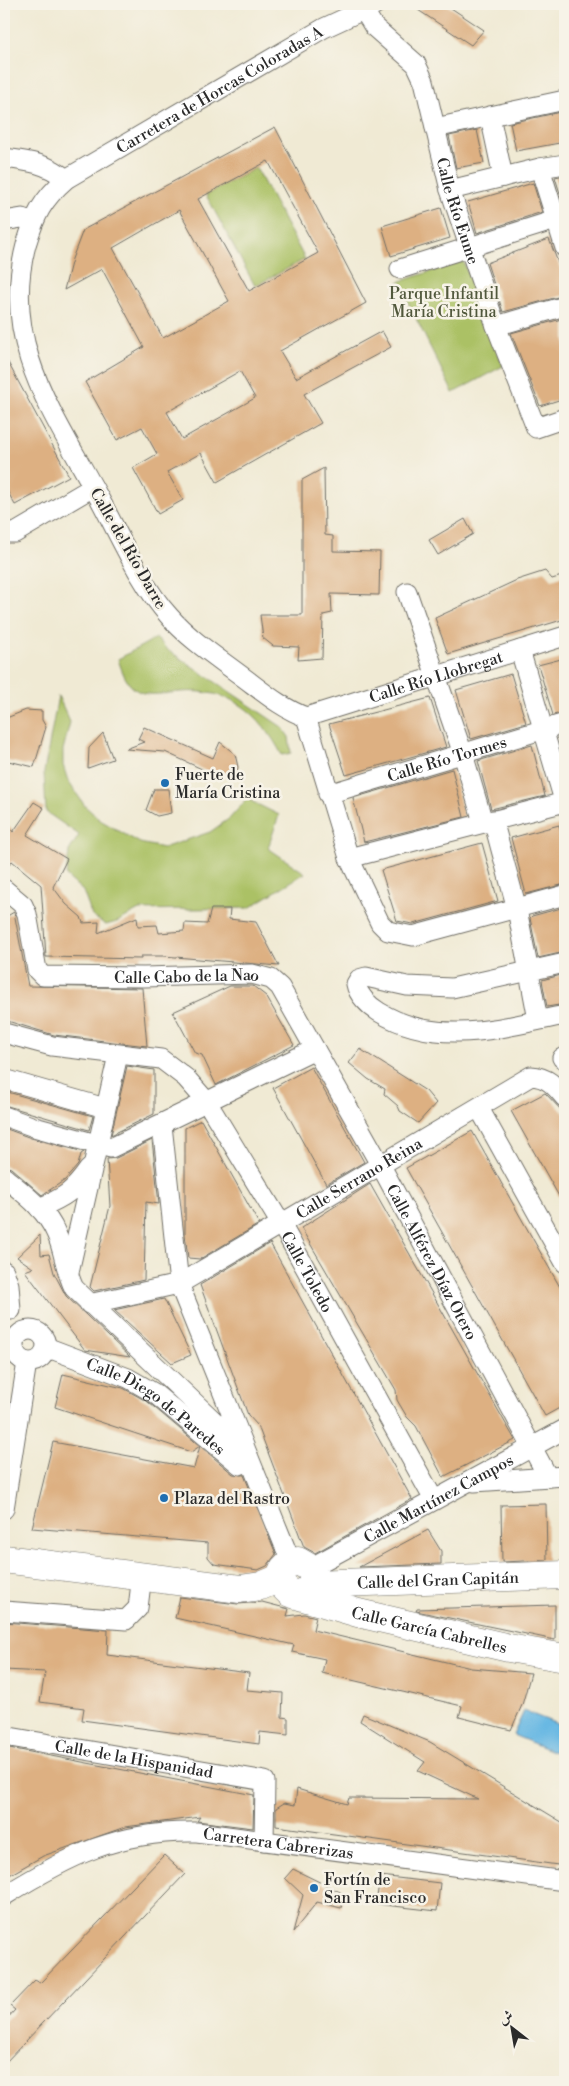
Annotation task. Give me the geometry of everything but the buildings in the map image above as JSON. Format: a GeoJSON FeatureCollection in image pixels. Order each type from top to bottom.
{"type":"FeatureCollection","features":[{"type":"Feature","properties":{"kind":"main road","name":"Calle García Cabrelles"},"geometry":{"type":"LineString","coordinates":[[4,1559],[142,1575],[240,1589],[264,1598],[297,1580],[358,1613],[538,1654],[565,1658]]}},
{"type":"Feature","properties":{"kind":"main road","name":"Calle del Gran Capitán"},"geometry":{"type":"LineString","coordinates":[[297,1580],[414,1580],[565,1575]]}},
{"type":"Feature","properties":{"kind":"main road"},"geometry":{"type":"LineString","coordinates":[[412,1625],[405,1608],[408,1588],[414,1580]]}},
{"type":"Feature","properties":{"kind":"street","name":"Calle Río Eume"},"geometry":{"type":"LineString","coordinates":[[370,6],[374,27],[416,64],[424,82],[450,190],[496,326],[536,428],[565,418]]}},
{"type":"Feature","properties":{"kind":"street","name":"Carretera de Horcas Coloradas A"},"geometry":{"type":"LineString","coordinates":[[66,179],[324,28],[370,6]]}},
{"type":"Feature","properties":{"kind":"street"},"geometry":{"type":"LineString","coordinates":[[435,128],[565,100]]}},
{"type":"Feature","properties":{"kind":"street"},"geometry":{"type":"LineString","coordinates":[[490,116],[503,177]]}},
{"type":"Feature","properties":{"kind":"street"},"geometry":{"type":"LineString","coordinates":[[4,158],[34,161],[49,167],[66,179]]}},
{"type":"Feature","properties":{"kind":"street"},"geometry":{"type":"LineString","coordinates":[[450,190],[540,168],[565,164]]}},
{"type":"Feature","properties":{"kind":"street"},"geometry":{"type":"LineString","coordinates":[[540,168],[560,219],[565,248]]}},
{"type":"Feature","properties":{"kind":"street","name":"Calle del Río Darre"},"geometry":{"type":"LineString","coordinates":[[66,179],[42,202],[33,222],[22,261],[19,286],[20,322],[25,352],[34,375],[135,564],[170,617],[204,647],[275,700],[306,717]]}},
{"type":"Feature","properties":{"kind":"street"},"geometry":{"type":"LineString","coordinates":[[4,221],[22,218],[33,222]]}},
{"type":"Feature","properties":{"kind":"street"},"geometry":{"type":"LineString","coordinates":[[400,269],[560,219]]}},
{"type":"Feature","properties":{"kind":"street"},"geometry":{"type":"LineString","coordinates":[[496,326],[565,306]]}},
{"type":"Feature","properties":{"kind":"street"},"geometry":{"type":"LineString","coordinates":[[4,529],[7,532],[15,532],[93,487]]}},
{"type":"Feature","properties":{"kind":"street"},"geometry":{"type":"LineString","coordinates":[[407,592],[517,909],[538,1020]]}},
{"type":"Feature","properties":{"kind":"street","name":"Calle Río Llobregat"},"geometry":{"type":"LineString","coordinates":[[306,717],[565,636]]}},
{"type":"Feature","properties":{"kind":"street"},"geometry":{"type":"LineString","coordinates":[[348,858],[565,803],[520,650]]}},
{"type":"Feature","properties":{"kind":"street"},"geometry":{"type":"LineString","coordinates":[[306,717],[348,858],[380,923],[388,931],[413,936],[565,895]]}},
{"type":"Feature","properties":{"kind":"street","name":"Calle Río Tormes"},"geometry":{"type":"LineString","coordinates":[[328,794],[565,723]]}},
{"type":"Feature","properties":{"kind":"street","name":"Calle Cabo de la Nao"},"geometry":{"type":"LineString","coordinates":[[4,888],[23,905],[27,914],[37,970],[43,976],[252,974],[271,979],[280,987],[315,1049]]}},
{"type":"Feature","properties":{"kind":"street"},"geometry":{"type":"LineString","coordinates":[[565,963],[452,988],[407,986],[366,977],[359,979],[356,984],[357,990],[363,998],[381,1014],[414,1028],[434,1032],[461,1034],[565,1015]]}},
{"type":"Feature","properties":{"kind":"street"},"geometry":{"type":"LineString","coordinates":[[4,1033],[52,1046],[118,1055],[68,1276]]}},
{"type":"Feature","properties":{"kind":"street"},"geometry":{"type":"LineString","coordinates":[[4,1116],[95,1153],[118,1147],[315,1049]]}},
{"type":"Feature","properties":{"kind":"street","name":"Calle Alférez Díaz Otero"},"geometry":{"type":"LineString","coordinates":[[315,1049],[381,1166],[533,1446],[557,1477]]}},
{"type":"Feature","properties":{"kind":"street","name":"Calle Toledo"},"geometry":{"type":"LineString","coordinates":[[118,1055],[161,1060],[186,1078],[207,1102],[281,1224],[434,1500]]}},
{"type":"Feature","properties":{"kind":"street","name":"Calle Serrano Reina"},"geometry":{"type":"LineString","coordinates":[[89,1304],[179,1284],[531,1076],[543,1077],[554,1085],[565,1098]]}},
{"type":"Feature","properties":{"kind":"street"},"geometry":{"type":"LineString","coordinates":[[4,1079],[105,1108]]}},
{"type":"Feature","properties":{"kind":"street"},"geometry":{"type":"LineString","coordinates":[[479,1108],[565,1263]]}},
{"type":"Feature","properties":{"kind":"street"},"geometry":{"type":"LineString","coordinates":[[162,1125],[179,1284],[297,1580]]}},
{"type":"Feature","properties":{"kind":"street"},"geometry":{"type":"LineString","coordinates":[[39,1208],[64,1198],[74,1190],[95,1153]]}},
{"type":"Feature","properties":{"kind":"street"},"geometry":{"type":"LineString","coordinates":[[4,1177],[39,1208],[51,1222],[57,1234],[68,1276],[74,1288],[215,1422],[234,1444],[257,1480]]}},
{"type":"Feature","properties":{"kind":"street"},"geometry":{"type":"LineString","coordinates":[[4,1272],[9,1285],[7,1307],[30,1329],[40,1332],[46,1342],[42,1357],[27,1362],[18,1358],[8,1346],[20,1332],[30,1329]]}},
{"type":"Feature","properties":{"kind":"street","name":"Calle Diego de Paredes"},"geometry":{"type":"LineString","coordinates":[[46,1347],[128,1378],[154,1393],[257,1480]]}},
{"type":"Feature","properties":{"kind":"street"},"geometry":{"type":"LineString","coordinates":[[4,1509],[27,1362]]}},
{"type":"Feature","properties":{"kind":"street","name":"Calle Martínez Campos"},"geometry":{"type":"LineString","coordinates":[[297,1580],[434,1500],[565,1429]]}},
{"type":"Feature","properties":{"kind":"street"},"geometry":{"type":"LineString","coordinates":[[467,1482],[557,1477]]}},
{"type":"Feature","properties":{"kind":"street"},"geometry":{"type":"LineString","coordinates":[[4,1611],[126,1620],[138,1608],[142,1575]]}},
{"type":"Feature","properties":{"kind":"street","name":"Calle de la Hispanidad"},"geometry":{"type":"LineString","coordinates":[[4,1736],[265,1781],[264,1841]]}},
{"type":"Feature","properties":{"kind":"street","name":"Carretera Cabrerizas"},"geometry":{"type":"LineString","coordinates":[[4,1896],[70,1859],[98,1846],[128,1837],[169,1831],[197,1832],[565,1880]]}},
{"type":"Feature","properties":{"kind":"green space"},"geometry":{"type":"Polygon","coordinates":[[[256,168],[305,259],[255,286],[206,195],[256,168]]]}},
{"type":"Feature","properties":{"kind":"green space","name":"Parque Infantil María Cristina"},"geometry":{"type":"Polygon","coordinates":[[[463,261],[503,366],[453,393],[398,282],[463,261]]]}},
{"type":"Feature","properties":{"kind":"green space"},"geometry":{"type":"Polygon","coordinates":[[[156,638],[168,650],[282,727],[289,737],[291,753],[282,755],[264,726],[242,706],[229,699],[215,694],[198,692],[148,694],[138,691],[130,685],[118,659],[156,638]]]}},
{"type":"Feature","properties":{"kind":"green space"},"geometry":{"type":"Polygon","coordinates":[[[58,696],[70,722],[63,750],[63,765],[68,781],[85,806],[100,820],[140,843],[163,848],[210,832],[230,818],[247,799],[279,815],[268,848],[305,873],[249,908],[139,910],[117,922],[106,925],[92,916],[83,891],[66,876],[69,851],[79,835],[46,812],[44,772],[58,696]]]}},
{"type":"Feature","properties":{"kind":"water"},"geometry":{"type":"Polygon","coordinates":[[[524,1711],[565,1727],[565,1741],[557,1753],[513,1735],[524,1711]]]}},
{"type":"Feature","properties":{"kind":"place","name":"Fuerte de María Cristina"},"geometry":{"type":"Point","coordinates":[165,783]}},
{"type":"Feature","properties":{"kind":"place","name":"Plaza del Rastro"},"geometry":{"type":"Point","coordinates":[164,1498]}},
{"type":"Feature","properties":{"kind":"place","name":"Fortín de San Francisco"},"geometry":{"type":"Point","coordinates":[314,1888]}}]}
